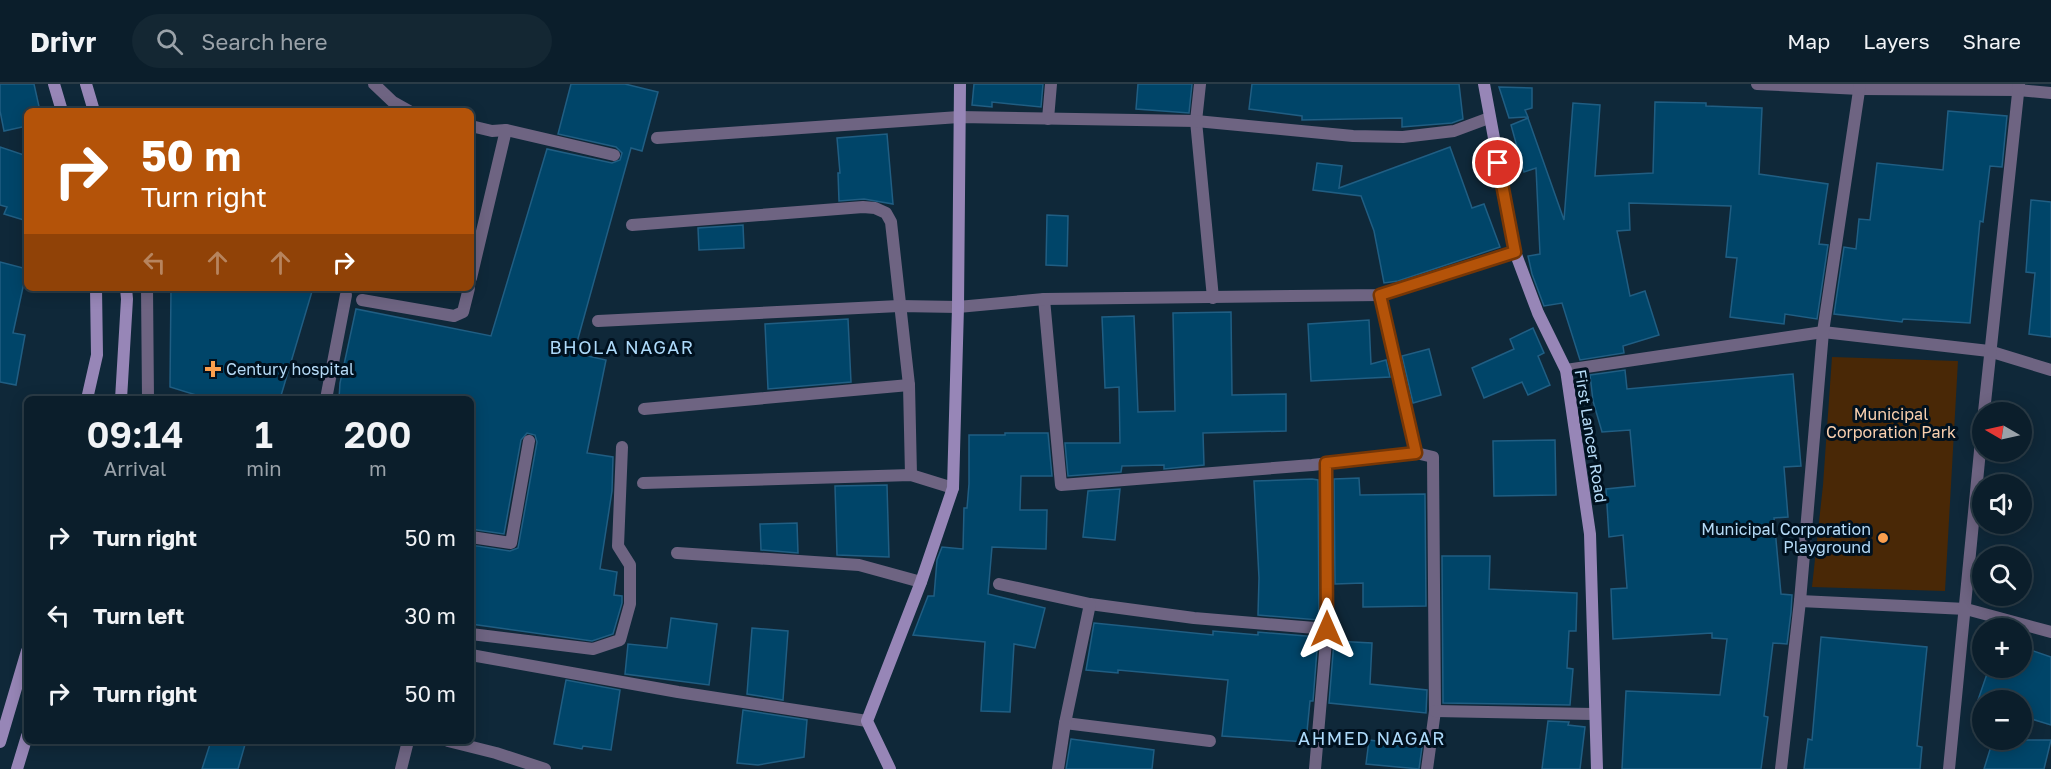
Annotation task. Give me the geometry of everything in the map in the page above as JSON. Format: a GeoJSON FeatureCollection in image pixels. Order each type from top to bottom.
{"type":"FeatureCollection","features":[{"type":"Feature","properties":{"kind":"street"},"geometry":{"type":"LineString","coordinates":[[54,84],[61,108]]}},
{"type":"Feature","properties":{"kind":"street"},"geometry":{"type":"LineString","coordinates":[[86,84],[93,108]]}},
{"type":"Feature","properties":{"kind":"street"},"geometry":{"type":"LineString","coordinates":[[374,84],[393,102],[404,108]]}},
{"type":"Feature","properties":{"kind":"street"},"geometry":{"type":"LineString","coordinates":[[891,769],[867,721],[921,582],[953,488],[958,307],[960,84]]}},
{"type":"Feature","properties":{"kind":"street"},"geometry":{"type":"LineString","coordinates":[[1047,119],[1051,84]]}},
{"type":"Feature","properties":{"kind":"street"},"geometry":{"type":"LineString","coordinates":[[1200,84],[1196,121],[1213,298]]}},
{"type":"Feature","properties":{"kind":"street","name":"First Lancer Road"},"geometry":{"type":"LineString","coordinates":[[1484,84],[1515,252],[1538,313],[1566,370],[1590,534],[1597,769]]}},
{"type":"Feature","properties":{"kind":"street"},"geometry":{"type":"LineString","coordinates":[[1757,84],[1860,87],[2019,87],[2051,93]]}},
{"type":"Feature","properties":{"kind":"street"},"geometry":{"type":"LineString","coordinates":[[1781,769],[1800,601],[1823,332],[1860,87]]}},
{"type":"Feature","properties":{"kind":"street"},"geometry":{"type":"LineString","coordinates":[[1985,402],[2019,87]]}},
{"type":"Feature","properties":{"kind":"street"},"geometry":{"type":"LineString","coordinates":[[657,138],[959,117],[1196,121],[1353,136],[1403,138],[1454,131],[1489,118]]}},
{"type":"Feature","properties":{"kind":"street"},"geometry":{"type":"LineString","coordinates":[[474,127],[492,131],[506,130],[614,155]]}},
{"type":"Feature","properties":{"kind":"street"},"geometry":{"type":"LineString","coordinates":[[474,265],[506,130]]}},
{"type":"Feature","properties":{"kind":"street"},"geometry":{"type":"LineString","coordinates":[[632,225],[875,208],[886,213],[891,222],[909,386],[911,475]]}},
{"type":"Feature","properties":{"kind":"street"},"geometry":{"type":"LineString","coordinates":[[598,321],[899,306],[958,307],[1044,299],[1380,295],[1515,252]]}},
{"type":"Feature","properties":{"kind":"street"},"geometry":{"type":"LineString","coordinates":[[88,396],[97,354],[96,291]]}},
{"type":"Feature","properties":{"kind":"street"},"geometry":{"type":"LineString","coordinates":[[122,396],[126,291]]}},
{"type":"Feature","properties":{"kind":"street"},"geometry":{"type":"LineString","coordinates":[[147,291],[148,396]]}},
{"type":"Feature","properties":{"kind":"street"},"geometry":{"type":"LineString","coordinates":[[362,300],[454,316],[463,312],[468,291]]}},
{"type":"Feature","properties":{"kind":"street"},"geometry":{"type":"LineString","coordinates":[[327,396],[346,295]]}},
{"type":"Feature","properties":{"kind":"street"},"geometry":{"type":"LineString","coordinates":[[1380,295],[1416,453]]}},
{"type":"Feature","properties":{"kind":"street"},"geometry":{"type":"LineString","coordinates":[[1044,299],[1060,486],[1416,453],[1433,458],[1435,711],[1426,769]]}},
{"type":"Feature","properties":{"kind":"street"},"geometry":{"type":"LineString","coordinates":[[1566,370],[1823,332],[1989,351],[2051,370]]}},
{"type":"Feature","properties":{"kind":"street"},"geometry":{"type":"LineString","coordinates":[[644,408],[909,386]]}},
{"type":"Feature","properties":{"kind":"street"},"geometry":{"type":"LineString","coordinates":[[474,537],[511,543],[529,441]]}},
{"type":"Feature","properties":{"kind":"street"},"geometry":{"type":"LineString","coordinates":[[474,634],[593,649],[620,640],[630,604],[630,565],[618,546],[622,447]]}},
{"type":"Feature","properties":{"kind":"street"},"geometry":{"type":"LineString","coordinates":[[1949,769],[1979,462]]}},
{"type":"Feature","properties":{"kind":"street"},"geometry":{"type":"LineString","coordinates":[[1315,769],[1327,629],[1326,463]]}},
{"type":"Feature","properties":{"kind":"street"},"geometry":{"type":"LineString","coordinates":[[643,483],[911,475],[953,488]]}},
{"type":"Feature","properties":{"kind":"street"},"geometry":{"type":"LineString","coordinates":[[677,553],[860,565],[921,582]]}},
{"type":"Feature","properties":{"kind":"street"},"geometry":{"type":"LineString","coordinates":[[999,584],[1090,604],[1194,618],[1327,629]]}},
{"type":"Feature","properties":{"kind":"street"},"geometry":{"type":"LineString","coordinates":[[1800,601],[1966,609],[2051,632]]}},
{"type":"Feature","properties":{"kind":"street"},"geometry":{"type":"LineString","coordinates":[[1058,769],[1065,723],[1090,604]]}},
{"type":"Feature","properties":{"kind":"street"},"geometry":{"type":"LineString","coordinates":[[474,656],[678,692],[867,721]]}},
{"type":"Feature","properties":{"kind":"street"},"geometry":{"type":"LineString","coordinates":[[0,742],[24,661]]}},
{"type":"Feature","properties":{"kind":"street"},"geometry":{"type":"LineString","coordinates":[[1435,711],[1594,714]]}},
{"type":"Feature","properties":{"kind":"street"},"geometry":{"type":"LineString","coordinates":[[1065,723],[1210,741]]}},
{"type":"Feature","properties":{"kind":"street"},"geometry":{"type":"LineString","coordinates":[[17,769],[25,744]]}},
{"type":"Feature","properties":{"kind":"street"},"geometry":{"type":"LineString","coordinates":[[401,769],[407,744]]}},
{"type":"Feature","properties":{"kind":"street"},"geometry":{"type":"LineString","coordinates":[[460,744],[545,769]]}},
{"type":"Feature","properties":{"kind":"green space","name":"Municipal Corporation Park"},"geometry":{"type":"Polygon","coordinates":[[[1832,357],[1958,361],[1945,591],[1812,587],[1823,485],[1832,357]]]}},
{"type":"Feature","properties":{"kind":"building"},"geometry":{"type":"Polygon","coordinates":[[[0,84],[34,84],[39,108],[24,108],[24,127],[4,131],[0,111],[0,84]]]}},
{"type":"Feature","properties":{"kind":"building"},"geometry":{"type":"Polygon","coordinates":[[[571,84],[625,84],[658,92],[642,151],[631,148],[574,353],[606,360],[587,453],[613,457],[612,491],[600,569],[617,572],[614,595],[622,596],[613,634],[592,641],[474,624],[474,545],[510,551],[518,548],[537,442],[535,435],[527,433],[521,440],[504,534],[474,529],[474,396],[339,396],[356,309],[491,336],[547,149],[612,163],[620,160],[622,153],[616,147],[558,134],[571,84]]]}},
{"type":"Feature","properties":{"kind":"building"},"geometry":{"type":"Polygon","coordinates":[[[974,84],[1043,84],[1041,107],[992,102],[992,107],[972,105],[974,84]]]}},
{"type":"Feature","properties":{"kind":"building"},"geometry":{"type":"Polygon","coordinates":[[[1138,84],[1192,84],[1189,113],[1136,109],[1138,84]]]}},
{"type":"Feature","properties":{"kind":"building"},"geometry":{"type":"Polygon","coordinates":[[[1252,84],[1459,84],[1463,119],[1452,123],[1402,127],[1402,118],[1302,120],[1302,116],[1249,109],[1252,84]]]}},
{"type":"Feature","properties":{"kind":"building"},"geometry":{"type":"Polygon","coordinates":[[[1499,87],[1532,88],[1532,108],[1525,110],[1528,117],[1509,118],[1499,87]]]}},
{"type":"Feature","properties":{"kind":"building"},"geometry":{"type":"Polygon","coordinates":[[[1655,102],[1706,103],[1706,106],[1762,108],[1759,174],[1828,184],[1819,244],[1828,245],[1817,319],[1785,314],[1784,324],[1730,317],[1737,258],[1726,257],[1731,206],[1629,203],[1630,230],[1617,231],[1630,296],[1645,291],[1659,335],[1623,346],[1624,353],[1580,360],[1562,303],[1544,306],[1532,274],[1528,256],[1540,254],[1536,168],[1524,172],[1511,125],[1528,118],[1564,220],[1573,103],[1600,105],[1595,176],[1653,173],[1655,102]]]}},
{"type":"Feature","properties":{"kind":"building"},"geometry":{"type":"Polygon","coordinates":[[[1948,111],[2007,116],[2002,167],[1990,166],[1983,222],[1980,221],[1970,323],[1903,319],[1902,322],[1834,314],[1844,247],[1856,249],[1859,219],[1870,220],[1877,163],[1943,170],[1948,111]]]}},
{"type":"Feature","properties":{"kind":"building"},"geometry":{"type":"Polygon","coordinates":[[[887,134],[893,204],[864,199],[839,201],[838,173],[840,173],[837,138],[887,134]]]}},
{"type":"Feature","properties":{"kind":"building"},"geometry":{"type":"Polygon","coordinates":[[[0,147],[24,155],[24,220],[4,214],[7,207],[0,205],[0,147]]]}},
{"type":"Feature","properties":{"kind":"building"},"geometry":{"type":"Polygon","coordinates":[[[1450,147],[1472,208],[1484,204],[1500,247],[1398,281],[1384,283],[1374,231],[1361,196],[1313,190],[1317,163],[1342,166],[1339,188],[1450,147]]]}},
{"type":"Feature","properties":{"kind":"building"},"geometry":{"type":"Polygon","coordinates":[[[2031,200],[2051,202],[2051,337],[2029,334],[2035,273],[2026,272],[2031,200]]]}},
{"type":"Feature","properties":{"kind":"building"},"geometry":{"type":"Polygon","coordinates":[[[1047,215],[1068,216],[1067,266],[1046,265],[1047,215]]]}},
{"type":"Feature","properties":{"kind":"building"},"geometry":{"type":"Polygon","coordinates":[[[743,225],[744,248],[699,250],[698,228],[743,225]]]}},
{"type":"Feature","properties":{"kind":"building"},"geometry":{"type":"Polygon","coordinates":[[[0,262],[24,268],[24,283],[13,333],[25,335],[16,385],[0,382],[0,262]]]}},
{"type":"Feature","properties":{"kind":"building"},"geometry":{"type":"Polygon","coordinates":[[[171,291],[312,291],[281,396],[199,396],[170,387],[171,291]]]}},
{"type":"Feature","properties":{"kind":"building"},"geometry":{"type":"Polygon","coordinates":[[[1231,312],[1232,395],[1286,394],[1286,431],[1203,433],[1204,465],[1164,469],[1164,465],[1122,466],[1121,472],[1068,476],[1065,443],[1120,443],[1119,387],[1105,388],[1102,317],[1134,316],[1138,412],[1175,411],[1173,313],[1231,312]]]}},
{"type":"Feature","properties":{"kind":"building"},"geometry":{"type":"Polygon","coordinates":[[[848,319],[851,382],[768,389],[765,324],[848,319]]]}},
{"type":"Feature","properties":{"kind":"building"},"geometry":{"type":"Polygon","coordinates":[[[1369,320],[1371,364],[1386,360],[1390,377],[1311,381],[1308,324],[1369,320]]]}},
{"type":"Feature","properties":{"kind":"building"},"geometry":{"type":"Polygon","coordinates":[[[1533,328],[1544,353],[1538,356],[1550,385],[1528,395],[1522,382],[1484,398],[1472,368],[1514,349],[1510,339],[1533,328]]]}},
{"type":"Feature","properties":{"kind":"building"},"geometry":{"type":"Polygon","coordinates":[[[1429,349],[1441,395],[1413,403],[1402,356],[1429,349]]]}},
{"type":"Feature","properties":{"kind":"building"},"geometry":{"type":"Polygon","coordinates":[[[1625,370],[1627,389],[1793,374],[1801,466],[1784,467],[1788,517],[1774,518],[1781,594],[1792,595],[1791,612],[1787,644],[1773,643],[1764,716],[1768,717],[1761,769],[1622,769],[1626,691],[1720,695],[1727,639],[1712,638],[1712,633],[1613,639],[1611,589],[1627,588],[1623,535],[1609,537],[1606,489],[1635,486],[1630,430],[1602,432],[1593,401],[1590,375],[1625,370]]]}},
{"type":"Feature","properties":{"kind":"building"},"geometry":{"type":"Polygon","coordinates":[[[1005,433],[1048,433],[1052,476],[1021,476],[1020,510],[1047,510],[1046,549],[992,547],[988,594],[1045,608],[1035,648],[1014,644],[1010,712],[981,711],[985,642],[913,635],[928,596],[934,596],[937,560],[942,547],[963,549],[964,508],[967,508],[969,484],[969,435],[1005,435],[1005,433]]]}},
{"type":"Feature","properties":{"kind":"building"},"geometry":{"type":"Polygon","coordinates":[[[1555,440],[1556,495],[1494,496],[1493,441],[1555,440]]]}},
{"type":"Feature","properties":{"kind":"building"},"geometry":{"type":"Polygon","coordinates":[[[1359,478],[1360,495],[1425,494],[1426,606],[1363,607],[1363,583],[1335,584],[1334,479],[1359,478]]]}},
{"type":"Feature","properties":{"kind":"building"},"geometry":{"type":"Polygon","coordinates":[[[1318,480],[1319,620],[1258,615],[1259,578],[1254,481],[1318,480]]]}},
{"type":"Feature","properties":{"kind":"building"},"geometry":{"type":"Polygon","coordinates":[[[887,485],[889,557],[837,555],[835,486],[887,485]]]}},
{"type":"Feature","properties":{"kind":"building"},"geometry":{"type":"Polygon","coordinates":[[[1120,489],[1115,540],[1083,537],[1088,491],[1120,489]]]}},
{"type":"Feature","properties":{"kind":"building"},"geometry":{"type":"Polygon","coordinates":[[[797,523],[798,553],[761,550],[760,524],[797,523]]]}},
{"type":"Feature","properties":{"kind":"building"},"geometry":{"type":"Polygon","coordinates":[[[1442,556],[1490,556],[1489,589],[1577,593],[1576,631],[1569,631],[1567,668],[1573,669],[1570,705],[1443,703],[1442,556]]]}},
{"type":"Feature","properties":{"kind":"building"},"geometry":{"type":"Polygon","coordinates":[[[671,618],[717,624],[709,685],[625,674],[628,644],[667,648],[671,618]]]}},
{"type":"Feature","properties":{"kind":"building"},"geometry":{"type":"Polygon","coordinates":[[[1094,623],[1213,635],[1213,631],[1318,637],[1313,701],[1310,701],[1306,742],[1222,736],[1228,680],[1118,670],[1118,673],[1086,670],[1094,623]]]}},
{"type":"Feature","properties":{"kind":"building"},"geometry":{"type":"Polygon","coordinates":[[[752,628],[788,631],[783,700],[747,694],[752,628]]]}},
{"type":"Feature","properties":{"kind":"building"},"geometry":{"type":"Polygon","coordinates":[[[1821,637],[1927,647],[1917,746],[1922,747],[1920,769],[1804,769],[1808,739],[1812,740],[1821,637]]]}},
{"type":"Feature","properties":{"kind":"building"},"geometry":{"type":"Polygon","coordinates":[[[1334,641],[1372,643],[1370,684],[1427,690],[1426,713],[1329,703],[1334,641]]]}},
{"type":"Feature","properties":{"kind":"building"},"geometry":{"type":"Polygon","coordinates":[[[2032,650],[2051,657],[2051,725],[2032,719],[2032,690],[1981,690],[1986,678],[2032,678],[2032,650]]]}},
{"type":"Feature","properties":{"kind":"building"},"geometry":{"type":"Polygon","coordinates":[[[566,680],[620,690],[611,750],[583,746],[582,749],[554,744],[566,680]]]}},
{"type":"Feature","properties":{"kind":"building"},"geometry":{"type":"Polygon","coordinates":[[[743,710],[807,720],[804,757],[758,765],[737,763],[743,710]]]}},
{"type":"Feature","properties":{"kind":"building"},"geometry":{"type":"Polygon","coordinates":[[[1548,721],[1569,722],[1568,725],[1585,727],[1580,769],[1542,769],[1548,721]]]}},
{"type":"Feature","properties":{"kind":"building"},"geometry":{"type":"Polygon","coordinates":[[[1071,739],[1154,750],[1152,769],[1066,769],[1071,739]]]}},
{"type":"Feature","properties":{"kind":"building"},"geometry":{"type":"Polygon","coordinates":[[[1369,740],[1422,747],[1419,769],[1366,764],[1369,740]]]}},
{"type":"Feature","properties":{"kind":"building"},"geometry":{"type":"Polygon","coordinates":[[[2032,740],[2051,740],[2044,769],[1984,769],[1990,750],[2032,750],[2032,740]]]}},
{"type":"Feature","properties":{"kind":"building"},"geometry":{"type":"Polygon","coordinates":[[[210,744],[245,744],[238,769],[202,769],[210,744]]]}},
{"type":"Feature","properties":{"kind":"place","name":"Century hospital"},"geometry":{"type":"Point","coordinates":[213,369]}},
{"type":"Feature","properties":{"kind":"place","name":"Municipal Corporation Playground"},"geometry":{"type":"Point","coordinates":[1883,538]}},
{"type":"Feature","properties":{"kind":"district","name":"BHOLA NAGAR"},"geometry":{"type":"Point","coordinates":[622,347]}},
{"type":"Feature","properties":{"kind":"district","name":"AHMED NAGAR"},"geometry":{"type":"Point","coordinates":[1372,738]}},
{"type":"Feature","properties":{"kind":"route"},"geometry":{"type":"LineString","coordinates":[[1327,629],[1326,463],[1416,453],[1380,295],[1515,252],[1498,163]]}}]}
